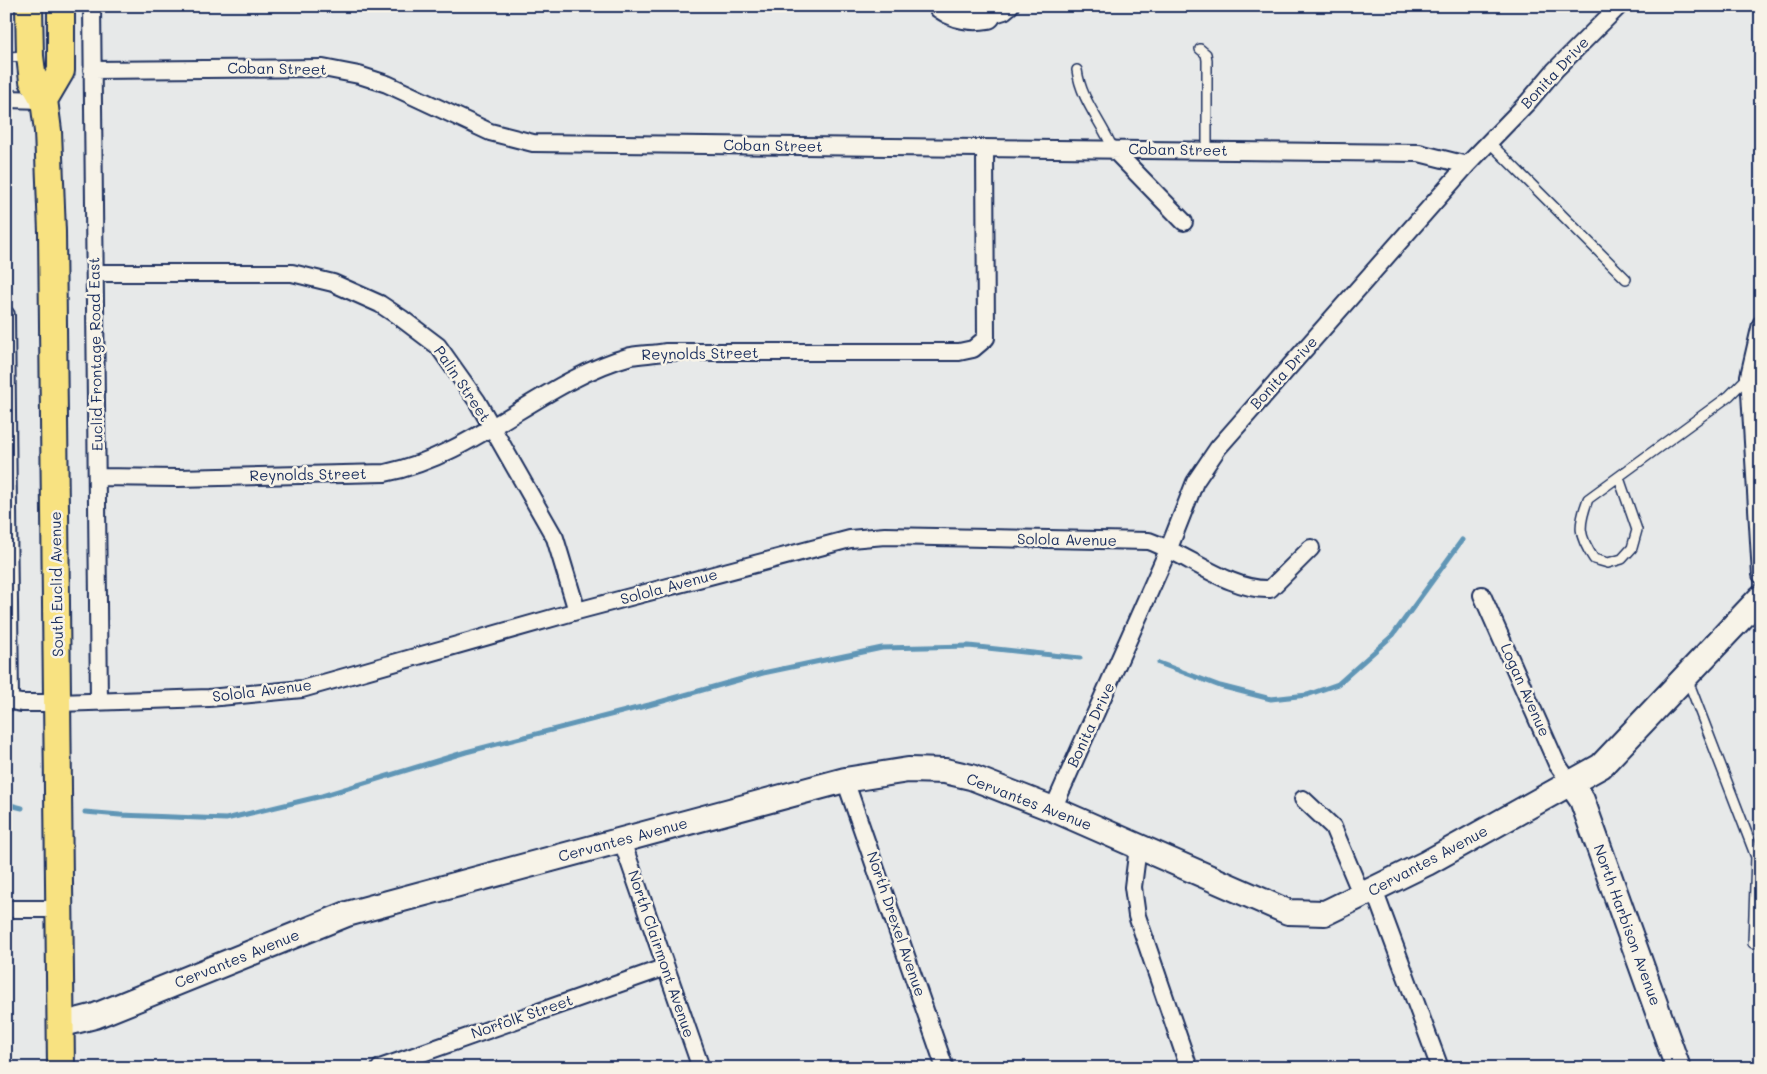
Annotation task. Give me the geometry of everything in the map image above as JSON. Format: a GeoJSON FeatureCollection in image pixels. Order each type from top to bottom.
{"type":"FeatureCollection","features":[{"type":"Feature","properties":{"kind":"main road","name":"South Euclid Avenue"},"geometry":{"type":"LineString","coordinates":[[29,6],[18,56],[44,100],[48,131],[52,232],[59,703],[61,1068]]}},
{"type":"Feature","properties":{"kind":"main road"},"geometry":{"type":"LineString","coordinates":[[44,100],[61,71],[61,6]]}},
{"type":"Feature","properties":{"kind":"street","name":"Euclid Frontage Road East"},"geometry":{"type":"LineString","coordinates":[[92,6],[99,702]]}},
{"type":"Feature","properties":{"kind":"street"},"geometry":{"type":"LineString","coordinates":[[941,6],[960,16],[969,18],[988,16],[1004,11],[1010,6]]}},
{"type":"Feature","properties":{"kind":"street","name":"Bonita Drive"},"geometry":{"type":"LineString","coordinates":[[1054,809],[1170,548],[1195,482],[1218,448],[1467,165],[1555,70],[1619,6]]}},
{"type":"Feature","properties":{"kind":"street","name":"Coban Street"},"geometry":{"type":"LineString","coordinates":[[92,70],[323,68],[359,75],[387,84],[490,132],[534,143],[1419,153],[1467,165]]}},
{"type":"Feature","properties":{"kind":"street"},"geometry":{"type":"LineString","coordinates":[[6,99],[44,100]]}},
{"type":"Feature","properties":{"kind":"street","name":"Reynolds Street"},"geometry":{"type":"LineString","coordinates":[[97,477],[178,478],[386,473],[413,467],[450,452],[597,368],[633,356],[665,352],[959,352],[973,349],[986,338],[985,148]]}},
{"type":"Feature","properties":{"kind":"street"},"geometry":{"type":"LineString","coordinates":[[1112,149],[1184,222]]}},
{"type":"Feature","properties":{"kind":"street","name":"Palin Street"},"geometry":{"type":"LineString","coordinates":[[96,273],[261,272],[292,274],[333,283],[380,304],[438,346],[477,402],[523,479],[555,538],[577,611]]}},
{"type":"Feature","properties":{"kind":"street"},"geometry":{"type":"LineString","coordinates":[[6,314],[8,700]]}},
{"type":"Feature","properties":{"kind":"street"},"geometry":{"type":"LineString","coordinates":[[1761,324],[1749,376],[1761,575]]}},
{"type":"Feature","properties":{"kind":"street","name":"Solola Avenue"},"geometry":{"type":"LineString","coordinates":[[8,700],[21,703],[59,703],[235,697],[302,689],[577,611],[850,539],[885,536],[1149,541],[1170,548],[1189,560],[1255,590],[1270,589],[1311,548]]}},
{"type":"Feature","properties":{"kind":"street","name":"Logan Avenue"},"geometry":{"type":"LineString","coordinates":[[1482,595],[1557,764],[1571,784]]}},
{"type":"Feature","properties":{"kind":"street","name":"Cervantes Avenue"},"geometry":{"type":"LineString","coordinates":[[60,1025],[95,1016],[347,914],[845,780],[908,770],[945,771],[971,777],[1054,809],[1288,912],[1325,913],[1368,893],[1571,784],[1600,766],[1761,597]]}},
{"type":"Feature","properties":{"kind":"street","name":"North Drexel Avenue"},"geometry":{"type":"LineString","coordinates":[[845,780],[945,1068]]}},
{"type":"Feature","properties":{"kind":"street","name":"North Harbison Avenue"},"geometry":{"type":"LineString","coordinates":[[1571,784],[1582,800],[1678,1068]]}},
{"type":"Feature","properties":{"kind":"street"},"geometry":{"type":"LineString","coordinates":[[1303,799],[1333,827],[1368,893],[1440,1068]]}},
{"type":"Feature","properties":{"kind":"street","name":"North Clairmont Avenue"},"geometry":{"type":"LineString","coordinates":[[622,841],[700,1068]]}},
{"type":"Feature","properties":{"kind":"street"},"geometry":{"type":"LineString","coordinates":[[1138,847],[1133,887],[1137,916],[1189,1068]]}},
{"type":"Feature","properties":{"kind":"street"},"geometry":{"type":"LineString","coordinates":[[6,909],[59,909]]}},
{"type":"Feature","properties":{"kind":"street","name":"Norfolk Street"},"geometry":{"type":"LineString","coordinates":[[380,1068],[666,967]]}},
{"type":"Feature","properties":{"kind":"lane"},"geometry":{"type":"LineString","coordinates":[[1200,49],[1206,54],[1207,60],[1206,150]]}},
{"type":"Feature","properties":{"kind":"lane"},"geometry":{"type":"LineString","coordinates":[[1077,70],[1086,101],[1104,128],[1112,149]]}},
{"type":"Feature","properties":{"kind":"lane"},"geometry":{"type":"LineString","coordinates":[[1489,142],[1626,279]]}},
{"type":"Feature","properties":{"kind":"lane"},"geometry":{"type":"LineString","coordinates":[[1619,478],[1637,530],[1632,548],[1622,559],[1608,563],[1594,559],[1582,541],[1580,520],[1588,499],[1729,396],[1749,376]]}},
{"type":"Feature","properties":{"kind":"lane"},"geometry":{"type":"LineString","coordinates":[[1686,676],[1756,857],[1753,943]]}},
{"type":"Feature","properties":{"kind":"waterway"},"geometry":{"type":"LineString","coordinates":[[1159,663],[1220,686],[1271,699],[1307,695],[1338,684],[1393,635],[1462,540]]}},
{"type":"Feature","properties":{"kind":"waterway"},"geometry":{"type":"LineString","coordinates":[[85,812],[226,819],[322,796],[466,752],[649,705],[763,673],[882,648],[969,646],[1080,658]]}},
{"type":"Feature","properties":{"kind":"waterway"},"geometry":{"type":"LineString","coordinates":[[6,804],[22,808]]}}]}
